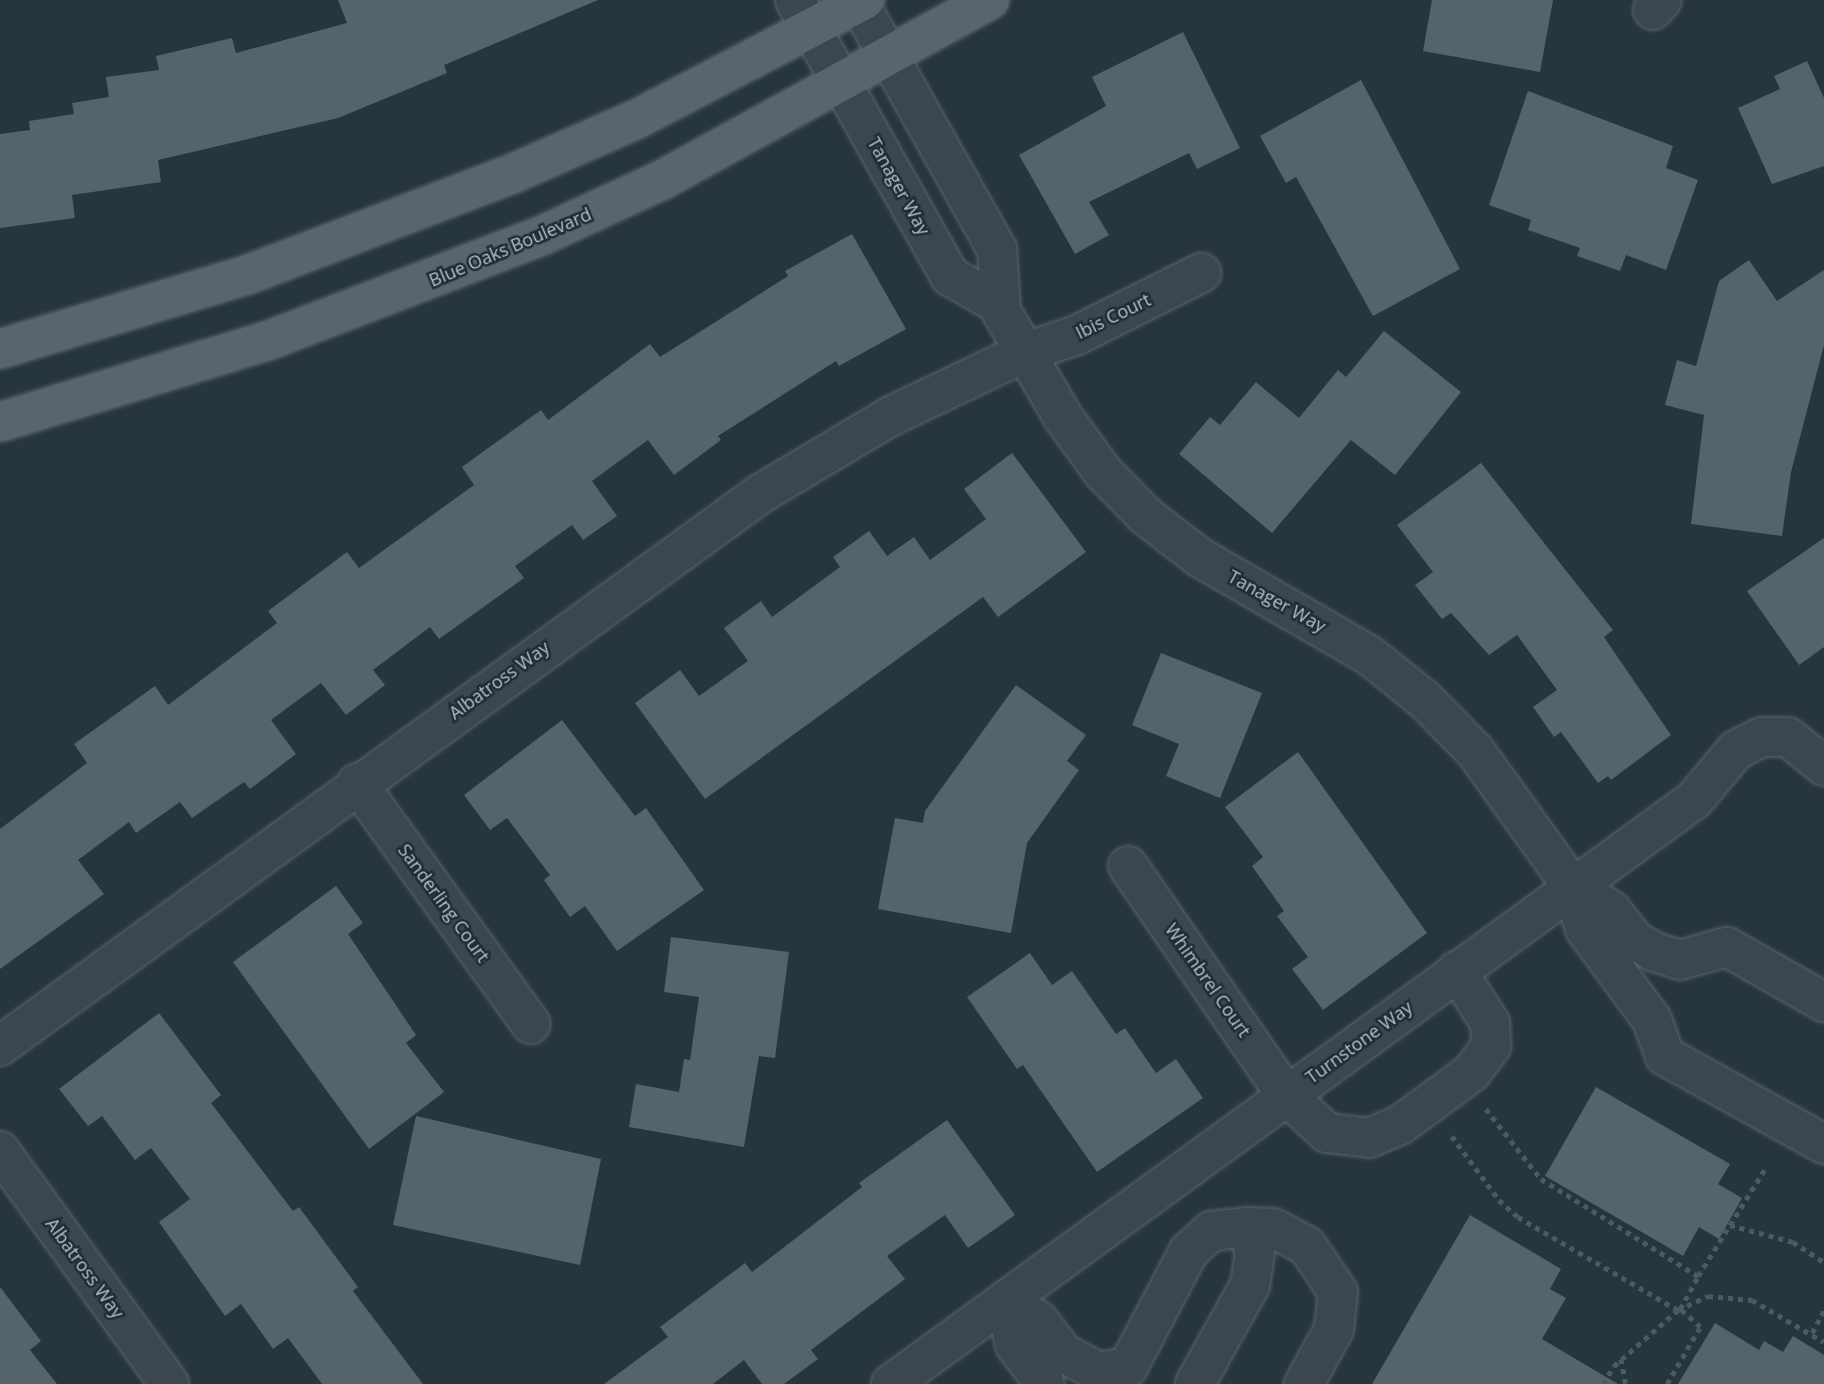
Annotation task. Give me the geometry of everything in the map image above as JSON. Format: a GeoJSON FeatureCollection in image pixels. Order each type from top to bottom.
{"type":"FeatureCollection","features":[{"type":"Feature","properties":{"kind":"main road","name":"Blue Oaks Boulevard"},"geometry":{"type":"LineString","coordinates":[[0,422],[376,303],[662,180],[842,84],[990,0]]}},
{"type":"Feature","properties":{"kind":"main road"},"geometry":{"type":"LineString","coordinates":[[0,349],[149,307],[358,235],[637,119],[803,15],[861,1]]}},
{"type":"Feature","properties":{"kind":"street","name":"Tanager Way"},"geometry":{"type":"LineString","coordinates":[[861,1],[997,249],[997,303],[1023,353],[1103,472],[1146,516],[1199,557],[1368,655],[1425,700],[1475,751],[1572,886]]}},
{"type":"Feature","properties":{"kind":"street","name":"Tanager Way"},"geometry":{"type":"LineString","coordinates":[[803,15],[950,276],[997,303]]}},
{"type":"Feature","properties":{"kind":"street","name":"Ibis Court"},"geometry":{"type":"LineString","coordinates":[[1023,353],[1077,335],[1201,273]]}},
{"type":"Feature","properties":{"kind":"street","name":"Albatross Way"},"geometry":{"type":"LineString","coordinates":[[0,1046],[357,783],[760,495],[889,417],[1023,353]]}},
{"type":"Feature","properties":{"kind":"street","name":"Turnstone Way"},"geometry":{"type":"LineString","coordinates":[[891,1384],[1572,886],[1694,800],[1736,750],[1762,737],[1788,737],[1824,766]]}},
{"type":"Feature","properties":{"kind":"street","name":"Sanderling Court"},"geometry":{"type":"LineString","coordinates":[[357,783],[531,1024]]}},
{"type":"Feature","properties":{"kind":"street","name":"Whimbrel Court"},"geometry":{"type":"LineString","coordinates":[[1128,866],[1286,1095],[1327,1133],[1369,1138],[1400,1125],[1471,1073],[1491,1046],[1490,1023],[1457,971]]}},
{"type":"Feature","properties":{"kind":"street"},"geometry":{"type":"LineString","coordinates":[[1572,886],[1611,910],[1635,941],[1680,960],[1727,947],[1824,1002]]}},
{"type":"Feature","properties":{"kind":"street"},"geometry":{"type":"LineString","coordinates":[[1572,886],[1585,929],[1652,1020],[1665,1056],[1824,1144]]}},
{"type":"Feature","properties":{"kind":"street"},"geometry":{"type":"LineString","coordinates":[[1652,1020],[1680,960]]}},
{"type":"Feature","properties":{"kind":"street","name":"Albatross Way"},"geometry":{"type":"LineString","coordinates":[[0,1151],[169,1384]]}},
{"type":"Feature","properties":{"kind":"street"},"geometry":{"type":"LineString","coordinates":[[1006,1301],[1040,1321],[1063,1353],[1098,1372],[1123,1376],[1189,1251],[1211,1231],[1247,1227],[1273,1228],[1307,1246],[1338,1292],[1335,1329],[1304,1384]]}},
{"type":"Feature","properties":{"kind":"street"},"geometry":{"type":"LineString","coordinates":[[1195,1384],[1250,1285],[1255,1251],[1247,1227]]}},
{"type":"Feature","properties":{"kind":"street"},"geometry":{"type":"LineString","coordinates":[[1006,1301],[1014,1345],[1045,1384]]}},
{"type":"Feature","properties":{"kind":"path"},"geometry":{"type":"LineString","coordinates":[[1483,1105],[1541,1179],[1698,1276]]}},
{"type":"Feature","properties":{"kind":"path"},"geometry":{"type":"LineString","coordinates":[[1448,1130],[1499,1200],[1518,1217],[1679,1310],[1700,1327],[1667,1384]]}},
{"type":"Feature","properties":{"kind":"path"},"geometry":{"type":"LineString","coordinates":[[1679,1310],[1766,1167]]}},
{"type":"Feature","properties":{"kind":"path"},"geometry":{"type":"LineString","coordinates":[[1730,1225],[1793,1242],[1824,1262]]}},
{"type":"Feature","properties":{"kind":"path"},"geometry":{"type":"LineString","coordinates":[[1604,1384],[1621,1359],[1679,1310],[1709,1296],[1752,1300],[1824,1342]]}},
{"type":"Feature","properties":{"kind":"path"},"geometry":{"type":"LineString","coordinates":[[1812,1333],[1824,1310]]}},
{"type":"Feature","properties":{"kind":"path"},"geometry":{"type":"LineString","coordinates":[[1621,1359],[1626,1384]]}},
{"type":"Feature","properties":{"kind":"building"},"geometry":{"type":"Polygon","coordinates":[[[338,0],[598,0],[444,65],[447,73],[338,118],[158,160],[161,182],[72,195],[75,218],[0,228],[0,134],[30,130],[29,121],[74,114],[72,103],[109,97],[106,77],[159,70],[156,56],[232,38],[236,53],[347,23],[338,0]]]}},
{"type":"Feature","properties":{"kind":"building"},"geometry":{"type":"Polygon","coordinates":[[[1432,0],[1553,0],[1540,72],[1423,51],[1432,0]]]}},
{"type":"Feature","properties":{"kind":"building"},"geometry":{"type":"Polygon","coordinates":[[[1183,32],[1240,148],[1197,169],[1189,153],[1089,202],[1109,235],[1075,254],[1019,155],[1106,106],[1092,77],[1183,32]]]}},
{"type":"Feature","properties":{"kind":"building"},"geometry":{"type":"Polygon","coordinates":[[[1807,61],[1824,98],[1824,166],[1772,184],[1738,108],[1780,89],[1774,76],[1807,61]]]}},
{"type":"Feature","properties":{"kind":"building"},"geometry":{"type":"Polygon","coordinates":[[[1361,80],[1460,269],[1373,316],[1296,177],[1286,183],[1260,136],[1361,80]]]}},
{"type":"Feature","properties":{"kind":"building"},"geometry":{"type":"Polygon","coordinates":[[[1528,91],[1673,146],[1666,168],[1698,180],[1666,270],[1626,255],[1620,271],[1577,256],[1580,248],[1528,230],[1531,220],[1489,205],[1528,91]]]}},
{"type":"Feature","properties":{"kind":"building"},"geometry":{"type":"Polygon","coordinates":[[[852,234],[906,329],[839,366],[836,361],[718,436],[721,440],[674,475],[648,440],[592,481],[617,516],[583,540],[572,525],[515,566],[524,578],[439,639],[430,627],[373,670],[385,685],[346,715],[321,683],[271,720],[296,754],[250,789],[244,782],[192,818],[180,802],[136,833],[129,822],[78,860],[104,894],[0,969],[0,829],[87,763],[74,744],[155,686],[168,705],[277,623],[268,611],[347,552],[359,568],[474,485],[462,467],[541,410],[548,420],[650,344],[660,357],[788,276],[785,271],[852,234]]]}},
{"type":"Feature","properties":{"kind":"building"},"geometry":{"type":"Polygon","coordinates":[[[1749,260],[1777,301],[1824,270],[1824,345],[1791,472],[1782,536],[1691,524],[1704,415],[1665,405],[1677,360],[1696,366],[1719,281],[1749,260]]]}},
{"type":"Feature","properties":{"kind":"building"},"geometry":{"type":"Polygon","coordinates":[[[1384,331],[1461,392],[1395,475],[1351,440],[1272,533],[1179,454],[1210,417],[1220,425],[1256,382],[1299,418],[1338,370],[1346,377],[1384,331]]]}},
{"type":"Feature","properties":{"kind":"building"},"geometry":{"type":"Polygon","coordinates":[[[1012,453],[1086,552],[998,617],[983,597],[705,799],[635,703],[680,670],[699,696],[748,661],[724,628],[761,601],[772,617],[840,567],[833,557],[869,531],[887,556],[914,537],[930,560],[986,519],[964,489],[1012,453]]]}},
{"type":"Feature","properties":{"kind":"building"},"geometry":{"type":"Polygon","coordinates":[[[1481,463],[1613,630],[1604,637],[1671,735],[1611,780],[1608,776],[1598,783],[1561,732],[1554,737],[1533,707],[1557,690],[1517,635],[1489,655],[1451,613],[1442,619],[1415,585],[1433,572],[1397,525],[1481,463]]]}},
{"type":"Feature","properties":{"kind":"building"},"geometry":{"type":"Polygon","coordinates":[[[1824,538],[1824,647],[1799,665],[1747,591],[1824,538]]]}},
{"type":"Feature","properties":{"kind":"building"},"geometry":{"type":"Polygon","coordinates":[[[1161,653],[1262,693],[1220,798],[1166,776],[1179,744],[1132,725],[1161,653]]]}},
{"type":"Feature","properties":{"kind":"building"},"geometry":{"type":"Polygon","coordinates":[[[1016,685],[1086,735],[1067,761],[1079,770],[1027,843],[1011,933],[878,909],[895,818],[923,823],[925,811],[1016,685]]]}},
{"type":"Feature","properties":{"kind":"building"},"geometry":{"type":"Polygon","coordinates":[[[562,720],[635,816],[646,808],[704,890],[617,951],[585,906],[570,917],[544,880],[550,875],[507,818],[490,830],[464,795],[562,720]]]}},
{"type":"Feature","properties":{"kind":"building"},"geometry":{"type":"Polygon","coordinates":[[[1298,752],[1427,933],[1323,1010],[1292,969],[1308,957],[1277,916],[1284,911],[1252,866],[1263,857],[1225,807],[1298,752]]]}},
{"type":"Feature","properties":{"kind":"building"},"geometry":{"type":"Polygon","coordinates":[[[336,886],[363,923],[348,934],[416,1035],[406,1043],[444,1092],[369,1149],[233,962],[336,886]]]}},
{"type":"Feature","properties":{"kind":"building"},"geometry":{"type":"Polygon","coordinates":[[[671,937],[789,952],[775,1058],[759,1056],[744,1147],[629,1127],[636,1084],[679,1092],[684,1059],[690,1060],[699,997],[664,992],[671,937]]]}},
{"type":"Feature","properties":{"kind":"building"},"geometry":{"type":"Polygon","coordinates":[[[1030,953],[1052,985],[1072,971],[1116,1034],[1125,1028],[1156,1073],[1176,1059],[1203,1098],[1097,1172],[1023,1065],[1017,1069],[967,997],[1030,953]]]}},
{"type":"Feature","properties":{"kind":"building"},"geometry":{"type":"Polygon","coordinates":[[[159,1013],[221,1095],[211,1103],[293,1211],[299,1207],[358,1287],[353,1291],[423,1384],[322,1384],[288,1338],[273,1349],[241,1304],[225,1316],[159,1222],[190,1199],[151,1148],[135,1160],[102,1116],[88,1126],[59,1089],[159,1013]]]}},
{"type":"Feature","properties":{"kind":"building"},"geometry":{"type":"Polygon","coordinates":[[[1596,1087],[1730,1164],[1718,1184],[1742,1198],[1719,1239],[1699,1227],[1683,1256],[1545,1176],[1596,1087]]]}},
{"type":"Feature","properties":{"kind":"building"},"geometry":{"type":"Polygon","coordinates":[[[416,1116],[601,1159],[580,1265],[393,1225],[416,1116]]]}},
{"type":"Feature","properties":{"kind":"building"},"geometry":{"type":"Polygon","coordinates":[[[947,1120],[1015,1215],[968,1248],[945,1215],[887,1256],[905,1279],[811,1350],[818,1359],[784,1384],[762,1384],[744,1360],[713,1384],[604,1384],[668,1337],[660,1327],[745,1263],[752,1272],[862,1187],[859,1183],[947,1120]]]}},
{"type":"Feature","properties":{"kind":"building"},"geometry":{"type":"Polygon","coordinates":[[[1470,1215],[1561,1269],[1550,1289],[1566,1298],[1542,1339],[1618,1384],[1372,1384],[1470,1215]]]}},
{"type":"Feature","properties":{"kind":"building"},"geometry":{"type":"Polygon","coordinates":[[[0,1287],[41,1341],[30,1350],[57,1384],[0,1384],[0,1287]]]}},
{"type":"Feature","properties":{"kind":"building"},"geometry":{"type":"Polygon","coordinates":[[[1715,1323],[1759,1350],[1764,1341],[1783,1352],[1793,1336],[1824,1355],[1824,1384],[1678,1384],[1715,1323]]]}}]}
